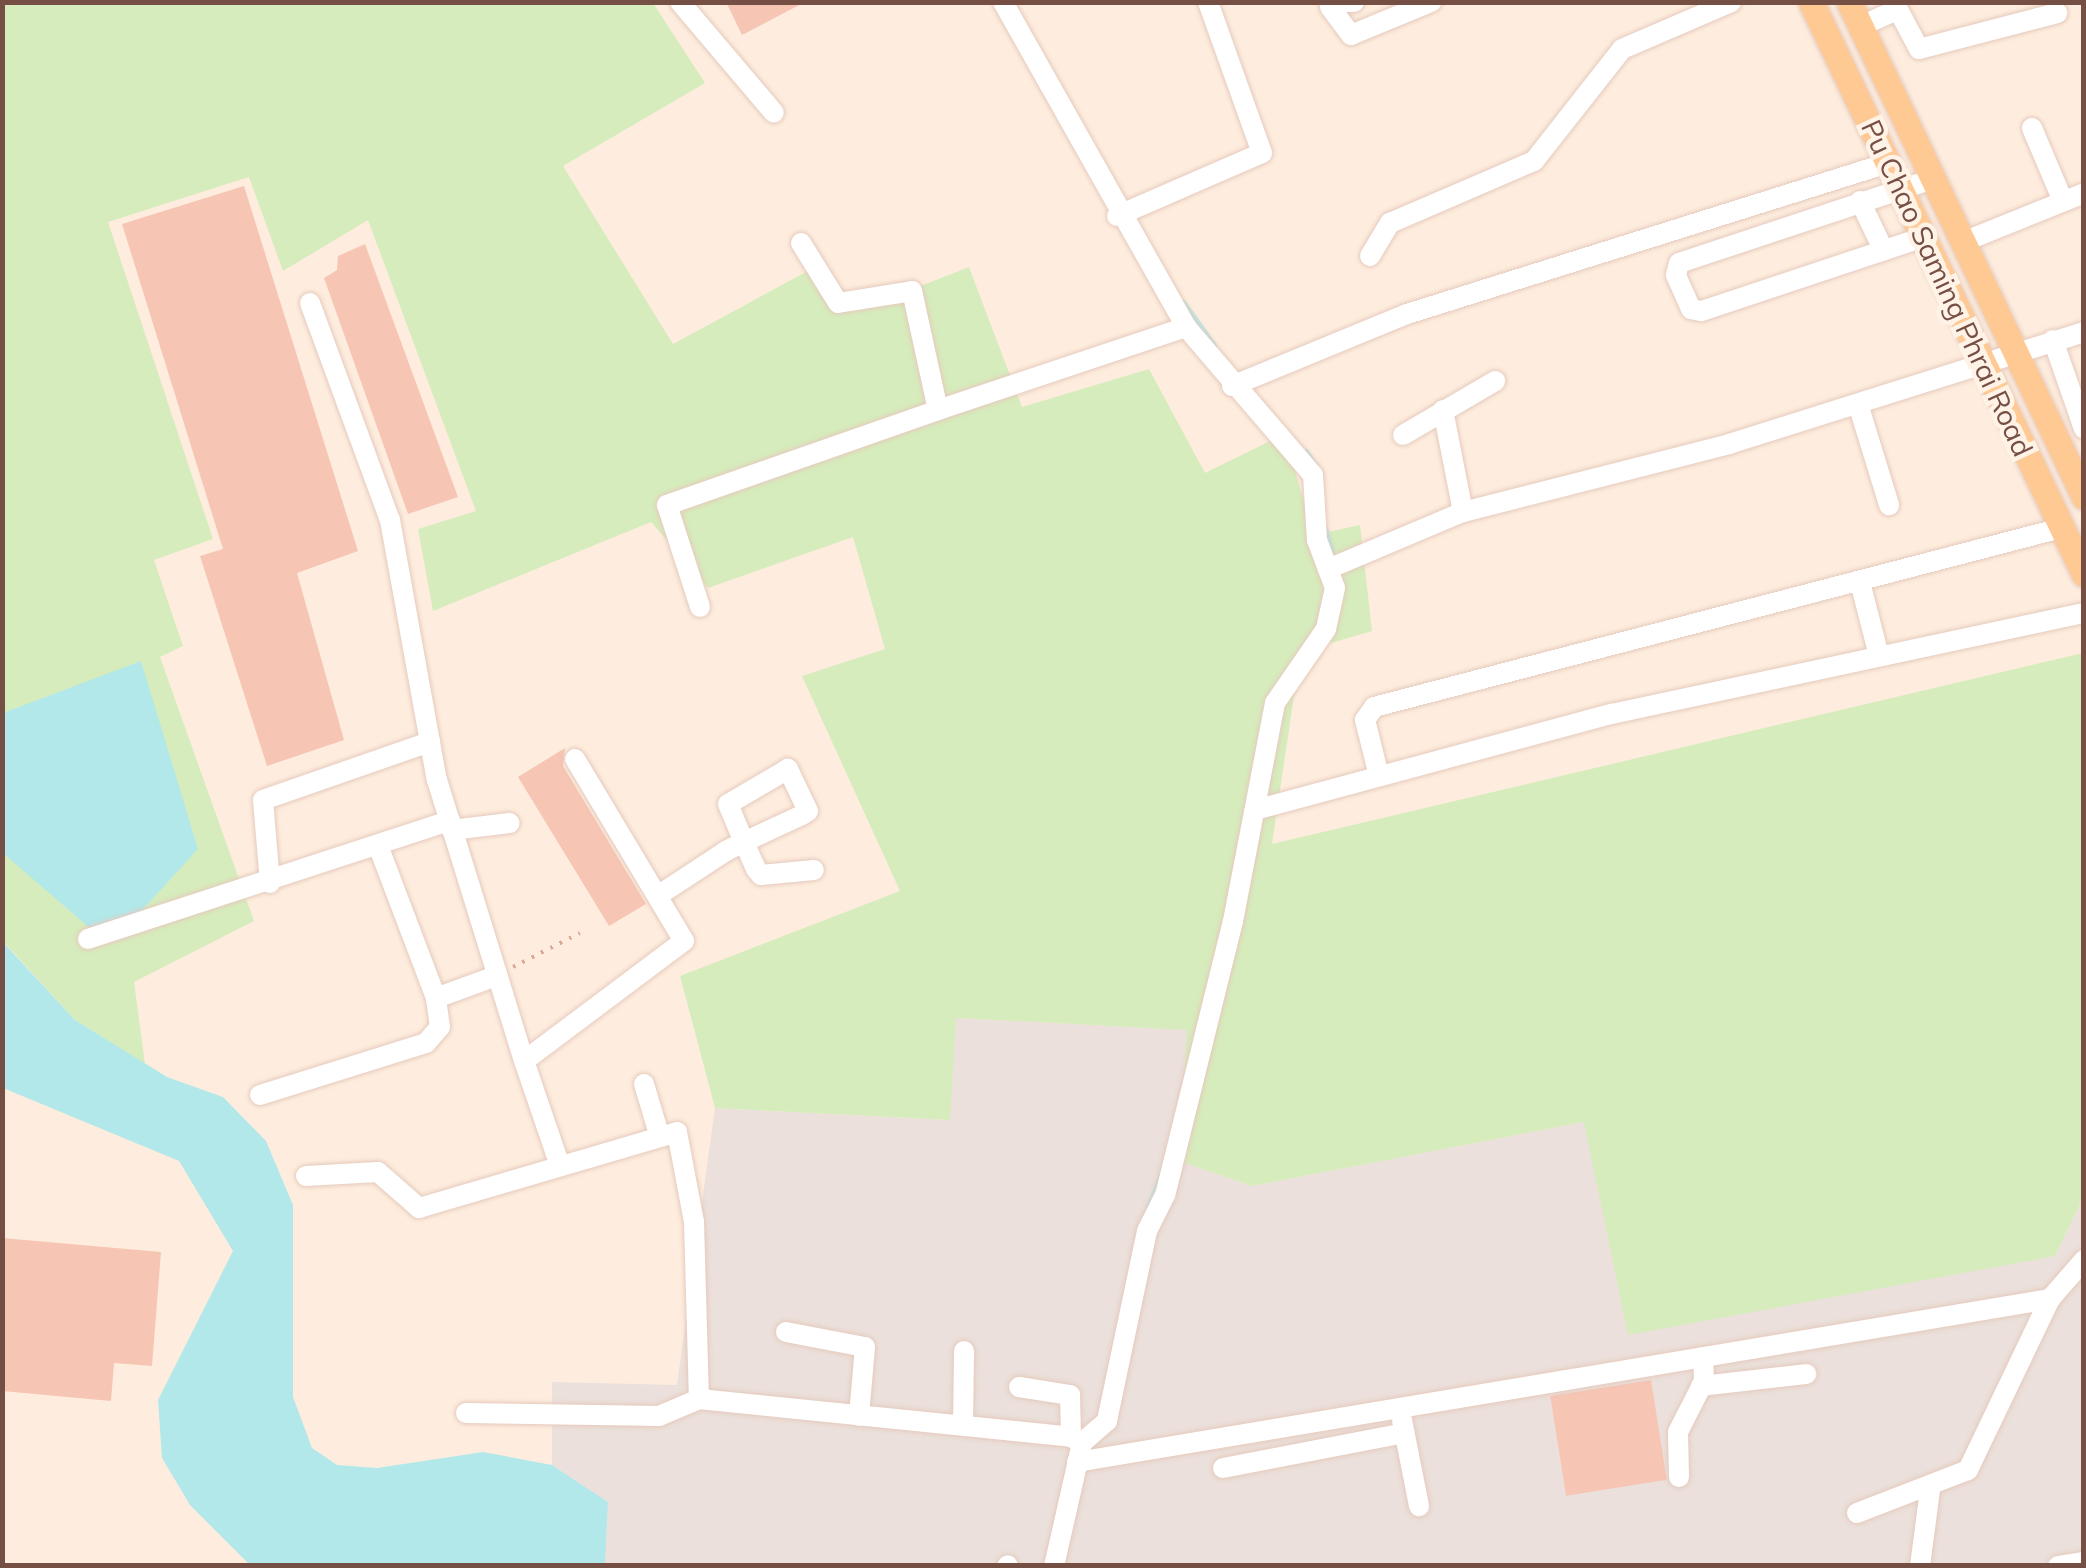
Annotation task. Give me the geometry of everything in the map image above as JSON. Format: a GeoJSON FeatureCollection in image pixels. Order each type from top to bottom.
{"type":"FeatureCollection","features":[{"type":"Feature","properties":{"kind":"main road","name":"Pu Chao Saming Phrai Road"},"geometry":{"type":"LineString","coordinates":[[1810,2],[2084,574]]}},
{"type":"Feature","properties":{"kind":"main road","name":"Pu Chao Saming Phrai Road"},"geometry":{"type":"LineString","coordinates":[[1849,2],[2015,352],[2073,450],[2082,489]]}},
{"type":"Feature","properties":{"kind":"street"},"geometry":{"type":"LineString","coordinates":[[680,2],[774,113]]}},
{"type":"Feature","properties":{"kind":"street"},"geometry":{"type":"LineString","coordinates":[[1004,2],[1056,84],[1186,327],[1240,383],[1313,475],[1335,567],[1331,618],[1275,703],[1264,807],[1107,1421],[1077,1448]]}},
{"type":"Feature","properties":{"kind":"street"},"geometry":{"type":"LineString","coordinates":[[1123,213],[1262,153],[1208,2]]}},
{"type":"Feature","properties":{"kind":"street"},"geometry":{"type":"LineString","coordinates":[[1354,2],[1329,5],[1351,35],[1431,2]]}},
{"type":"Feature","properties":{"kind":"street"},"geometry":{"type":"LineString","coordinates":[[1370,256],[1390,223],[1534,161],[1622,48],[1730,2]]}},
{"type":"Feature","properties":{"kind":"street"},"geometry":{"type":"LineString","coordinates":[[1860,26],[1896,6],[1919,49],[2058,13]]}},
{"type":"Feature","properties":{"kind":"street"},"geometry":{"type":"LineString","coordinates":[[2032,128],[2063,201]]}},
{"type":"Feature","properties":{"kind":"street"},"geometry":{"type":"LineString","coordinates":[[1240,383],[1406,314],[1888,163]]}},
{"type":"Feature","properties":{"kind":"street"},"geometry":{"type":"LineString","coordinates":[[1924,238],[1702,311],[1691,309],[1679,282],[1680,263],[1933,179]]}},
{"type":"Feature","properties":{"kind":"street"},"geometry":{"type":"LineString","coordinates":[[1963,242],[2084,193]]}},
{"type":"Feature","properties":{"kind":"street"},"geometry":{"type":"LineString","coordinates":[[1860,201],[1884,251]]}},
{"type":"Feature","properties":{"kind":"street"},"geometry":{"type":"LineString","coordinates":[[801,242],[838,303],[912,291],[938,410]]}},
{"type":"Feature","properties":{"kind":"street"},"geometry":{"type":"LineString","coordinates":[[1656,289],[1679,282]]}},
{"type":"Feature","properties":{"kind":"street"},"geometry":{"type":"LineString","coordinates":[[310,303],[390,520],[430,742],[451,825],[496,976],[559,1163]]}},
{"type":"Feature","properties":{"kind":"street"},"geometry":{"type":"LineString","coordinates":[[700,607],[667,504],[1186,327]]}},
{"type":"Feature","properties":{"kind":"street"},"geometry":{"type":"LineString","coordinates":[[1335,567],[1463,512],[1858,404],[2084,332]]}},
{"type":"Feature","properties":{"kind":"street"},"geometry":{"type":"LineString","coordinates":[[2053,340],[2084,428]]}},
{"type":"Feature","properties":{"kind":"street"},"geometry":{"type":"LineString","coordinates":[[1403,435],[1494,381]]}},
{"type":"Feature","properties":{"kind":"street"},"geometry":{"type":"LineString","coordinates":[[1858,404],[1889,506]]}},
{"type":"Feature","properties":{"kind":"street"},"geometry":{"type":"LineString","coordinates":[[1444,410],[1463,512]]}},
{"type":"Feature","properties":{"kind":"street"},"geometry":{"type":"LineString","coordinates":[[1378,776],[1365,720],[1374,707],[2061,528]]}},
{"type":"Feature","properties":{"kind":"street"},"geometry":{"type":"LineString","coordinates":[[1860,582],[1879,656]]}},
{"type":"Feature","properties":{"kind":"street"},"geometry":{"type":"LineString","coordinates":[[1264,807],[1879,656],[2084,613]]}},
{"type":"Feature","properties":{"kind":"street"},"geometry":{"type":"LineString","coordinates":[[270,883],[263,800],[430,742]]}},
{"type":"Feature","properties":{"kind":"street"},"geometry":{"type":"LineString","coordinates":[[524,1060],[684,941],[574,758]]}},
{"type":"Feature","properties":{"kind":"street"},"geometry":{"type":"LineString","coordinates":[[88,939],[451,825],[510,822]]}},
{"type":"Feature","properties":{"kind":"street"},"geometry":{"type":"LineString","coordinates":[[659,895],[744,842],[762,875],[814,870]]}},
{"type":"Feature","properties":{"kind":"street"},"geometry":{"type":"LineString","coordinates":[[260,1095],[426,1042],[440,1027],[436,998],[379,848]]}},
{"type":"Feature","properties":{"kind":"street"},"geometry":{"type":"LineString","coordinates":[[436,998],[496,976]]}},
{"type":"Feature","properties":{"kind":"street"},"geometry":{"type":"LineString","coordinates":[[644,1084],[658,1130]]}},
{"type":"Feature","properties":{"kind":"street"},"geometry":{"type":"LineString","coordinates":[[306,1176],[378,1172],[419,1208],[658,1130],[682,1140],[690,1178],[699,1399]]}},
{"type":"Feature","properties":{"kind":"street"},"geometry":{"type":"LineString","coordinates":[[1857,1513],[1930,1490],[1968,1470],[2050,1299],[2084,1260]]}},
{"type":"Feature","properties":{"kind":"street"},"geometry":{"type":"LineString","coordinates":[[466,1413],[659,1416],[699,1399],[963,1425],[1077,1448],[1400,1410],[2050,1299]]}},
{"type":"Feature","properties":{"kind":"street"},"geometry":{"type":"LineString","coordinates":[[786,1332],[864,1347],[859,1416]]}},
{"type":"Feature","properties":{"kind":"street"},"geometry":{"type":"LineString","coordinates":[[963,1425],[964,1351]]}},
{"type":"Feature","properties":{"kind":"street"},"geometry":{"type":"LineString","coordinates":[[1679,1477],[1678,1432],[1701,1386],[1703,1358]]}},
{"type":"Feature","properties":{"kind":"street"},"geometry":{"type":"LineString","coordinates":[[1701,1386],[1806,1374]]}},
{"type":"Feature","properties":{"kind":"street"},"geometry":{"type":"LineString","coordinates":[[1019,1386],[1070,1395],[1077,1448],[1054,1566]]}},
{"type":"Feature","properties":{"kind":"street"},"geometry":{"type":"LineString","coordinates":[[1400,1410],[1419,1506]]}},
{"type":"Feature","properties":{"kind":"street"},"geometry":{"type":"LineString","coordinates":[[1224,1468],[1405,1433]]}},
{"type":"Feature","properties":{"kind":"street"},"geometry":{"type":"LineString","coordinates":[[1920,1566],[1930,1490]]}},
{"type":"Feature","properties":{"kind":"street"},"geometry":{"type":"LineString","coordinates":[[2058,1566],[2084,1562]]}},
{"type":"Feature","properties":{"kind":"path"},"geometry":{"type":"LineString","coordinates":[[496,976],[580,932]]}},
{"type":"Feature","properties":{"kind":"shaded area"},"geometry":{"type":"Polygon","coordinates":[[[956,1018],[1188,1030],[1179,1161],[1252,1186],[1584,1122],[2055,1256],[2083,1198],[2083,1565],[605,1565],[608,1502],[552,1465],[552,1382],[677,1385],[715,1108],[949,1120],[956,1018]]]}},
{"type":"Feature","properties":{"kind":"green space"},"geometry":{"type":"Polygon","coordinates":[[[11,2],[653,3],[705,83],[563,166],[673,344],[817,266],[857,311],[969,267],[1022,407],[1149,369],[1205,473],[1284,434],[1314,535],[1360,525],[1372,631],[1321,646],[1296,683],[1272,844],[2083,653],[2083,1198],[2055,1256],[1628,1335],[1584,1122],[1252,1186],[1179,1161],[1187,1030],[956,1018],[950,1120],[715,1108],[680,976],[900,891],[802,676],[885,649],[853,537],[708,588],[651,522],[433,611],[418,529],[476,511],[368,220],[283,271],[249,177],[108,222],[213,539],[154,560],[183,646],[160,657],[254,921],[134,982],[145,1064],[75,1020],[3,941],[2,7],[11,2]]]}},
{"type":"Feature","properties":{"kind":"water"},"geometry":{"type":"Polygon","coordinates":[[[141,661],[198,849],[135,918],[93,931],[3,853],[3,713],[141,661]]]}},
{"type":"Feature","properties":{"kind":"water"},"geometry":{"type":"Polygon","coordinates":[[[2,941],[75,1020],[167,1077],[223,1097],[266,1141],[293,1205],[293,1397],[312,1448],[337,1465],[377,1468],[483,1452],[552,1465],[608,1502],[605,1565],[250,1565],[190,1505],[162,1458],[158,1400],[233,1251],[179,1161],[3,1088],[2,941]]]}},
{"type":"Feature","properties":{"kind":"building"},"geometry":{"type":"Polygon","coordinates":[[[726,2],[805,2],[742,35],[726,2]]]}},
{"type":"Feature","properties":{"kind":"building"},"geometry":{"type":"Polygon","coordinates":[[[244,186],[358,551],[297,573],[344,740],[267,766],[200,556],[223,549],[122,224],[244,186]]]}},
{"type":"Feature","properties":{"kind":"building"},"geometry":{"type":"Polygon","coordinates":[[[365,244],[458,497],[408,514],[324,278],[337,270],[338,256],[365,244]]]}},
{"type":"Feature","properties":{"kind":"building"},"geometry":{"type":"Polygon","coordinates":[[[565,748],[563,766],[646,904],[609,926],[518,777],[565,748]]]}},
{"type":"Feature","properties":{"kind":"building"},"geometry":{"type":"Polygon","coordinates":[[[2,1238],[161,1252],[152,1366],[114,1363],[111,1401],[2,1391],[2,1238]]]}},
{"type":"Feature","properties":{"kind":"building"},"geometry":{"type":"Polygon","coordinates":[[[1651,1380],[1667,1480],[1566,1496],[1550,1396],[1651,1380]]]}},
{"type":"Feature","properties":{"kind":"waterway"},"geometry":{"type":"LineString","coordinates":[[1183,302],[1214,345]]}},
{"type":"Feature","properties":{"kind":"waterway"},"geometry":{"type":"LineString","coordinates":[[1306,451],[1321,474]]}},
{"type":"Feature","properties":{"kind":"waterway"},"geometry":{"type":"LineString","coordinates":[[1325,528],[1335,560]]}},
{"type":"Feature","properties":{"kind":"waterway"},"geometry":{"type":"LineString","coordinates":[[1142,1223],[1163,1168]]}}]}
